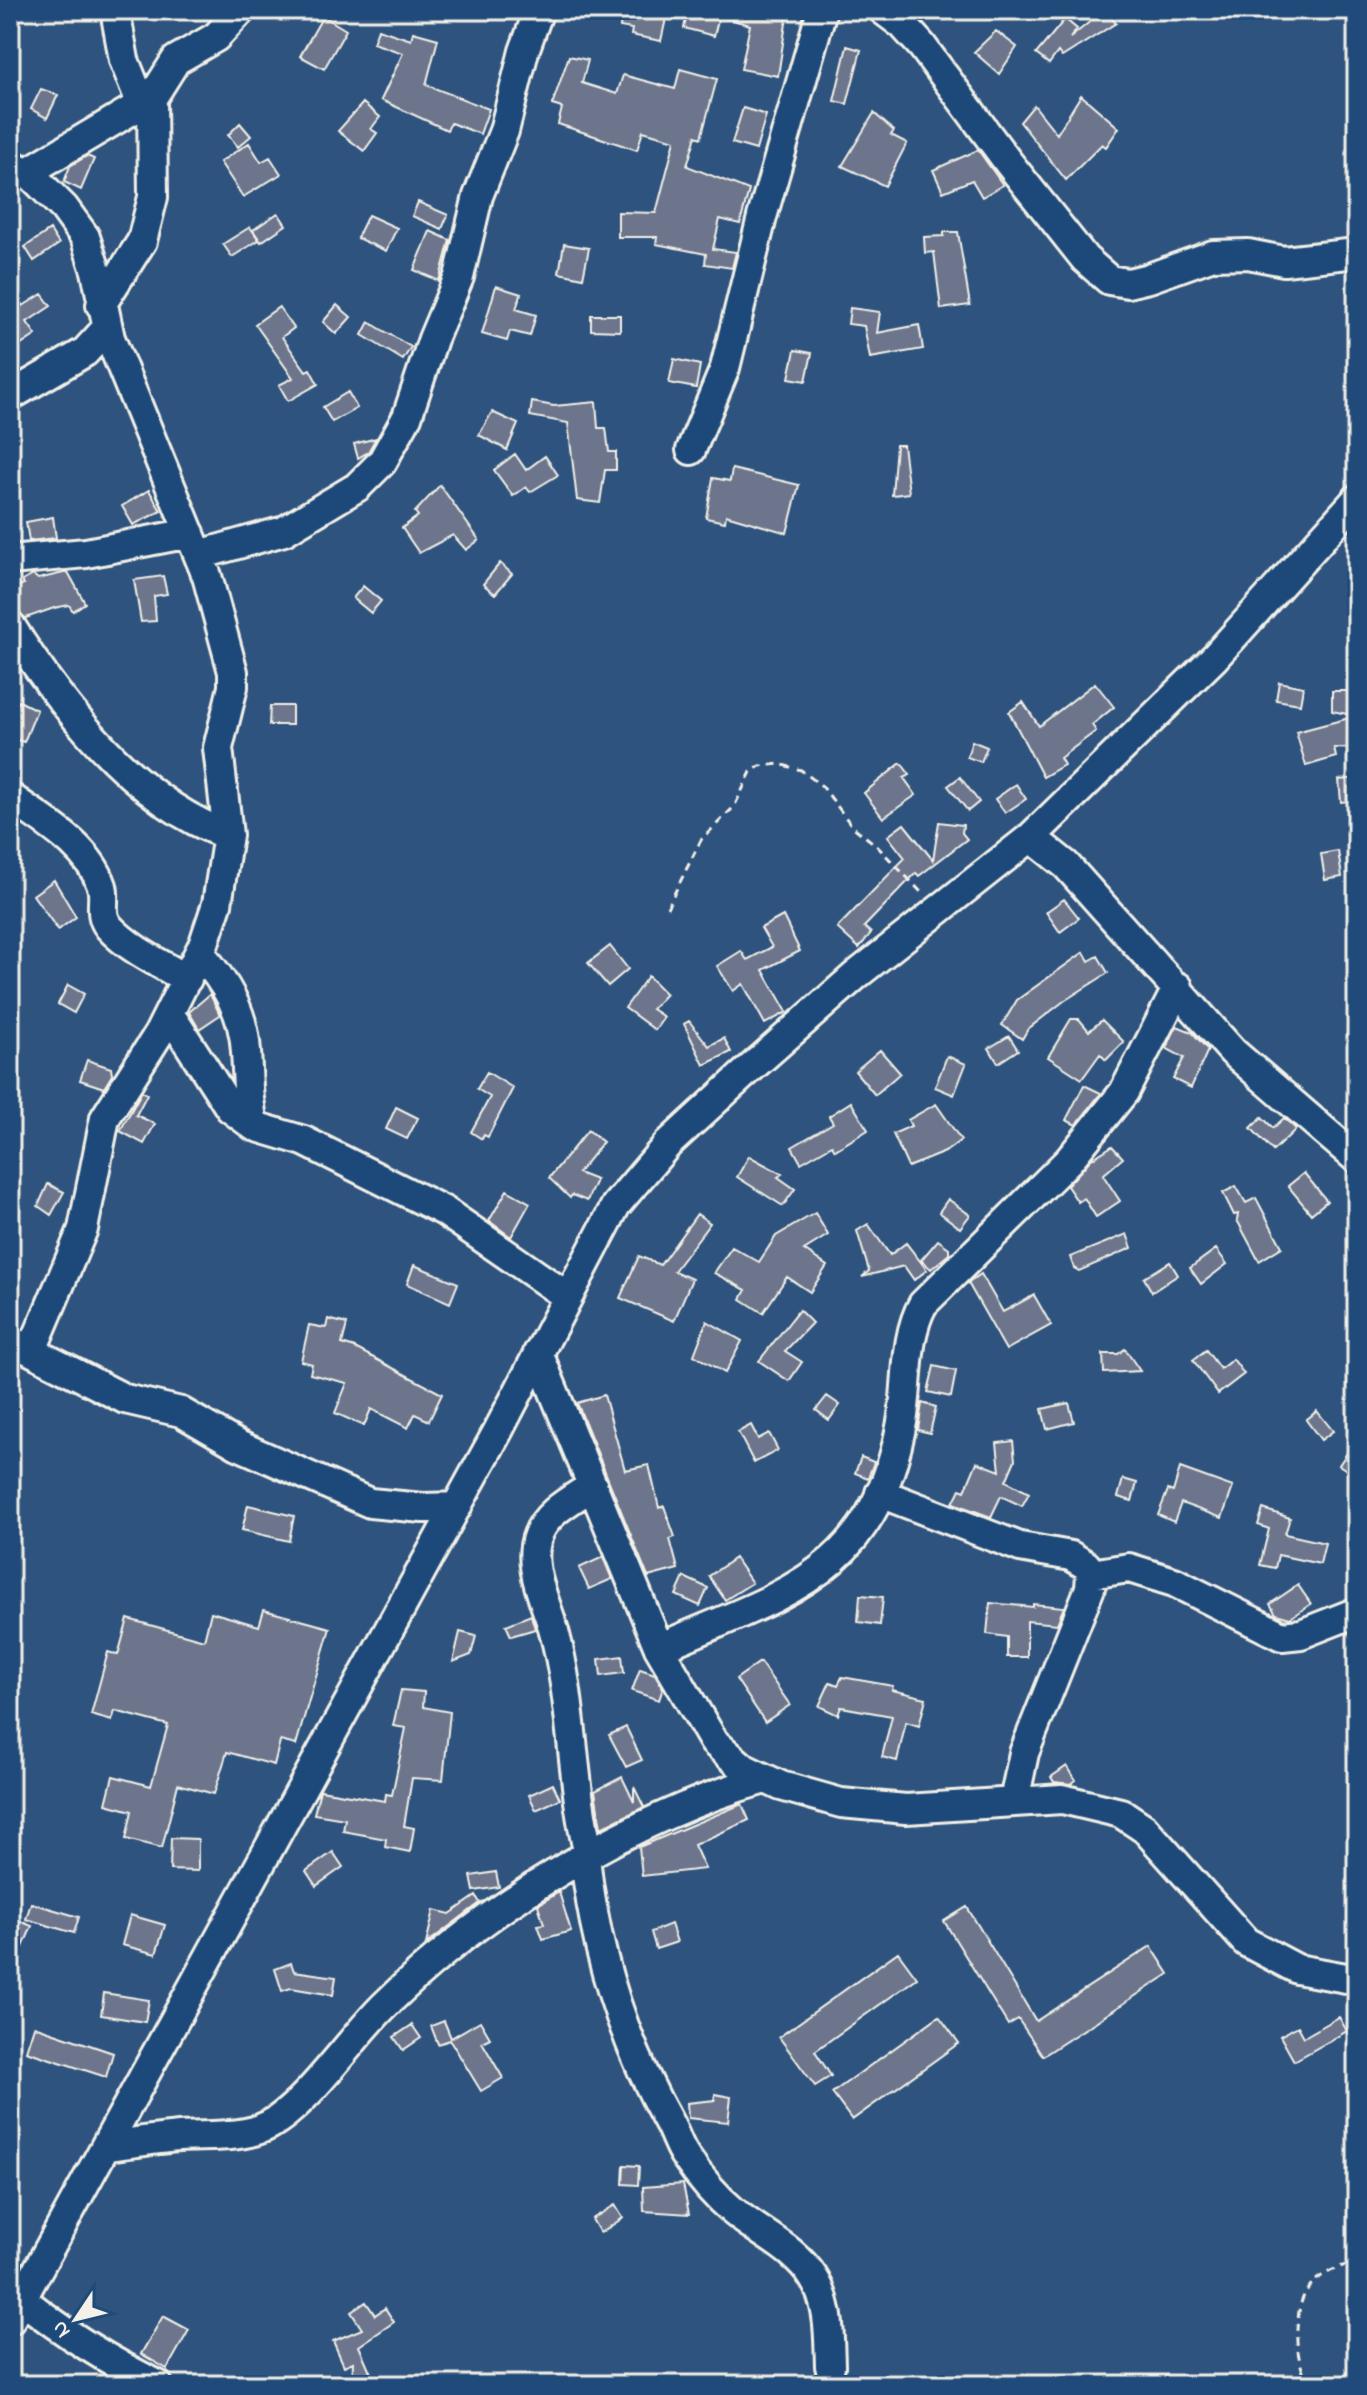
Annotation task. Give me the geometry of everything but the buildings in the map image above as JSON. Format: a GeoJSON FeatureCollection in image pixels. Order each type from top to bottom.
{"type":"FeatureCollection","features":[{"type":"Feature","properties":{"kind":"street"},"geometry":{"type":"LineString","coordinates":[[10,396],[85,352],[142,241],[153,197],[147,101],[124,60],[115,10]]}},
{"type":"Feature","properties":{"kind":"street"},"geometry":{"type":"LineString","coordinates":[[241,10],[216,37],[176,60],[147,101],[18,168],[64,208],[85,237],[96,271],[104,316],[195,544],[233,672],[233,687],[218,759],[228,835],[217,904],[200,953],[187,979],[105,1118],[83,1229],[21,1345],[125,1399],[191,1417],[238,1445],[370,1503],[423,1508],[457,1507]]}},
{"type":"Feature","properties":{"kind":"street"},"geometry":{"type":"LineString","coordinates":[[10,560],[195,544],[284,531],[357,487],[382,462],[407,417],[433,339],[459,277],[478,196],[504,131],[524,51],[539,10]]}},
{"type":"Feature","properties":{"kind":"street"},"geometry":{"type":"LineString","coordinates":[[691,450],[725,368],[762,217],[822,10]]}},
{"type":"Feature","properties":{"kind":"street"},"geometry":{"type":"LineString","coordinates":[[883,10],[903,25],[922,46],[1085,259],[1109,280],[1128,283],[1223,254],[1248,254],[1284,261],[1357,253]]}},
{"type":"Feature","properties":{"kind":"street"},"geometry":{"type":"LineString","coordinates":[[158,2385],[109,2362],[67,2335],[16,2309],[457,1507],[616,1205],[668,1144],[855,976],[1031,837],[1215,657],[1357,499]]}},
{"type":"Feature","properties":{"kind":"street"},"geometry":{"type":"LineString","coordinates":[[10,625],[65,707],[107,750],[180,813],[200,825],[228,835]]}},
{"type":"Feature","properties":{"kind":"street"},"geometry":{"type":"LineString","coordinates":[[10,797],[84,854],[103,889],[102,908],[106,924],[129,943],[187,979]]}},
{"type":"Feature","properties":{"kind":"street"},"geometry":{"type":"LineString","coordinates":[[1031,837],[1066,865],[1233,1052],[1357,1159]]}},
{"type":"Feature","properties":{"kind":"street"},"geometry":{"type":"LineString","coordinates":[[200,953],[232,996],[243,1025],[246,1098],[254,1126]]}},
{"type":"Feature","properties":{"kind":"street"},"geometry":{"type":"LineString","coordinates":[[659,1648],[757,1608],[825,1570],[865,1525],[880,1493],[902,1426],[910,1373],[911,1325],[923,1304],[1079,1149],[1124,1092],[1178,987]]}},
{"type":"Feature","properties":{"kind":"street"},"geometry":{"type":"LineString","coordinates":[[169,1013],[230,1108],[254,1126],[304,1141],[444,1211],[568,1297]]}},
{"type":"Feature","properties":{"kind":"street"},"geometry":{"type":"LineString","coordinates":[[538,1353],[659,1648],[714,1742],[745,1769],[765,1779],[841,1803],[906,1809],[1062,1799],[1121,1813],[1145,1829],[1246,1942],[1297,1969],[1357,1980]]}},
{"type":"Feature","properties":{"kind":"street"},"geometry":{"type":"LineString","coordinates":[[592,1486],[555,1511],[538,1533],[534,1553],[538,1582],[565,1673],[577,1804],[587,1856],[591,1910],[603,1968],[645,2081],[684,2154],[732,2210],[797,2259],[813,2277],[824,2302],[830,2366]]}},
{"type":"Feature","properties":{"kind":"street"},"geometry":{"type":"LineString","coordinates":[[880,1493],[1020,1547],[1071,1556],[1086,1565],[1091,1574],[1090,1588],[1024,1753],[1014,1801]]}},
{"type":"Feature","properties":{"kind":"street"},"geometry":{"type":"LineString","coordinates":[[1091,1574],[1129,1568],[1174,1582],[1282,1636],[1301,1634],[1357,1612]]}},
{"type":"Feature","properties":{"kind":"street"},"geometry":{"type":"LineString","coordinates":[[107,2146],[233,2134],[267,2126],[298,2102],[387,2003],[486,1919],[587,1856],[728,1789],[765,1779]]}},
{"type":"Feature","properties":{"kind":"path"},"geometry":{"type":"LineString","coordinates":[[667,908],[701,840],[734,807],[751,772],[760,766],[779,764],[801,770],[822,786],[852,826],[902,871],[937,911]]}},
{"type":"Feature","properties":{"kind":"path"},"geometry":{"type":"LineString","coordinates":[[1309,2385],[1296,2341],[1299,2303],[1312,2284],[1357,2261]]}}]}
